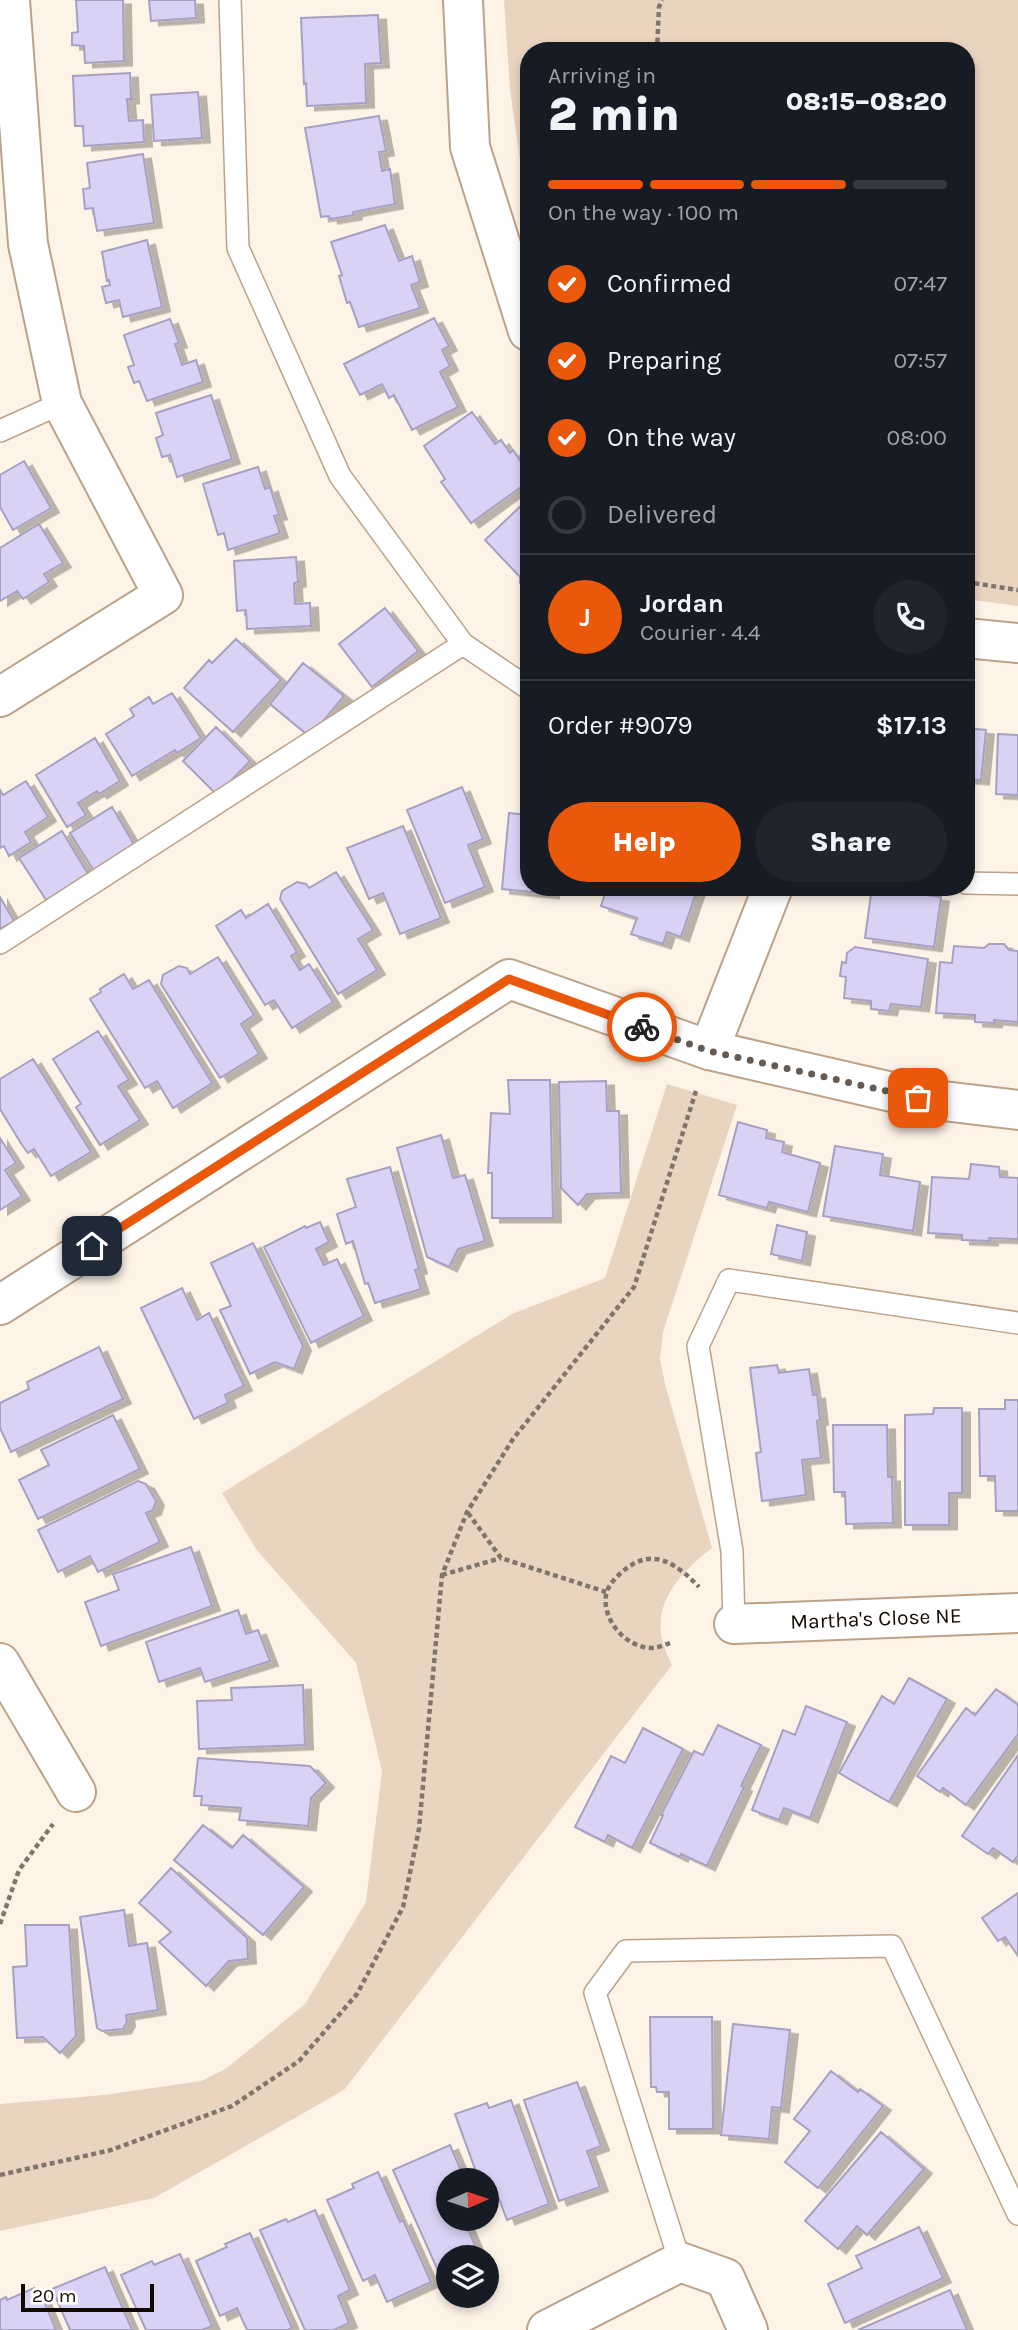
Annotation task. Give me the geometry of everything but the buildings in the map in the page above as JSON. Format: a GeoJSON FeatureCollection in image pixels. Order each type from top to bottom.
{"type":"FeatureCollection","features":[{"type":"Feature","properties":{"kind":"street"},"geometry":{"type":"LineString","coordinates":[[0,697],[163,595],[62,403],[28,244],[10,0]]}},
{"type":"Feature","properties":{"kind":"street"},"geometry":{"type":"LineString","coordinates":[[463,0],[470,147],[520,306]]}},
{"type":"Feature","properties":{"kind":"street"},"geometry":{"type":"LineString","coordinates":[[975,639],[1018,643]]}},
{"type":"Feature","properties":{"kind":"street"},"geometry":{"type":"LineString","coordinates":[[709,1051],[769,896]]}},
{"type":"Feature","properties":{"kind":"street"},"geometry":{"type":"LineString","coordinates":[[0,1305],[509,979],[709,1051],[918,1098],[1018,1110]]}},
{"type":"Feature","properties":{"kind":"street","name":"Martha's Close NE"},"geometry":{"type":"LineString","coordinates":[[734,1623],[1018,1613]]}},
{"type":"Feature","properties":{"kind":"street"},"geometry":{"type":"LineString","coordinates":[[0,1662],[76,1792]]}},
{"type":"Feature","properties":{"kind":"street"},"geometry":{"type":"LineString","coordinates":[[547,2330],[680,2263],[725,2278],[748,2330]]}},
{"type":"Feature","properties":{"kind":"lane"},"geometry":{"type":"LineString","coordinates":[[230,0],[238,248],[340,476],[463,644],[520,683]]}},
{"type":"Feature","properties":{"kind":"lane"},"geometry":{"type":"LineString","coordinates":[[0,432],[62,403]]}},
{"type":"Feature","properties":{"kind":"lane"},"geometry":{"type":"LineString","coordinates":[[0,943],[463,644]]}},
{"type":"Feature","properties":{"kind":"lane"},"geometry":{"type":"LineString","coordinates":[[975,883],[1018,884]]}},
{"type":"Feature","properties":{"kind":"lane"},"geometry":{"type":"LineString","coordinates":[[734,1623],[732,1551],[698,1346],[729,1280],[1018,1323]]}},
{"type":"Feature","properties":{"kind":"lane"},"geometry":{"type":"LineString","coordinates":[[680,2263],[595,1993],[626,1951],[892,1946],[1018,2214]]}},
{"type":"Feature","properties":{"kind":"path"},"geometry":{"type":"LineString","coordinates":[[657,42],[659,8],[662,0]]}},
{"type":"Feature","properties":{"kind":"path"},"geometry":{"type":"LineString","coordinates":[[975,583],[1018,590]]}},
{"type":"Feature","properties":{"kind":"path"},"geometry":{"type":"LineString","coordinates":[[0,2175],[111,2150],[232,2106],[299,2061],[357,1994],[402,1907],[419,1829],[442,1574],[467,1512],[513,1439],[634,1287],[709,1051]]}},
{"type":"Feature","properties":{"kind":"path"},"geometry":{"type":"LineString","coordinates":[[467,1512],[500,1558]]}},
{"type":"Feature","properties":{"kind":"path"},"geometry":{"type":"LineString","coordinates":[[442,1574],[500,1558],[606,1592]]}},
{"type":"Feature","properties":{"kind":"path"},"geometry":{"type":"LineString","coordinates":[[670,1643],[655,1648],[641,1646],[624,1637],[612,1625],[606,1609],[606,1592],[613,1580],[626,1568],[640,1561],[660,1559],[678,1566],[734,1623]]}},
{"type":"Feature","properties":{"kind":"path"},"geometry":{"type":"LineString","coordinates":[[0,1924],[19,1870],[76,1792]]}},
{"type":"Feature","properties":{"kind":"shaded area"},"geometry":{"type":"Polygon","coordinates":[[[504,0],[1018,0],[1018,606],[975,600],[975,42],[520,42],[520,159],[510,90],[504,0]]]}},
{"type":"Feature","properties":{"kind":"shaded area"},"geometry":{"type":"Polygon","coordinates":[[[667,1084],[737,1105],[663,1332],[660,1359],[665,1384],[712,1548],[674,1585],[663,1608],[662,1638],[672,1665],[344,2090],[154,2198],[0,2231],[0,2104],[104,2095],[201,2081],[227,2068],[305,2004],[366,1902],[382,1771],[356,1663],[256,1549],[222,1493],[512,1314],[605,1278],[667,1084]]]}},
{"type":"Feature","properties":{"kind":"way so far"},"geometry":{"type":"LineString","coordinates":[[642,1027],[709,1051],[918,1098]]}},
{"type":"Feature","properties":{"kind":"route"},"geometry":{"type":"LineString","coordinates":[[92,1246],[509,979],[642,1027]]}}]}
